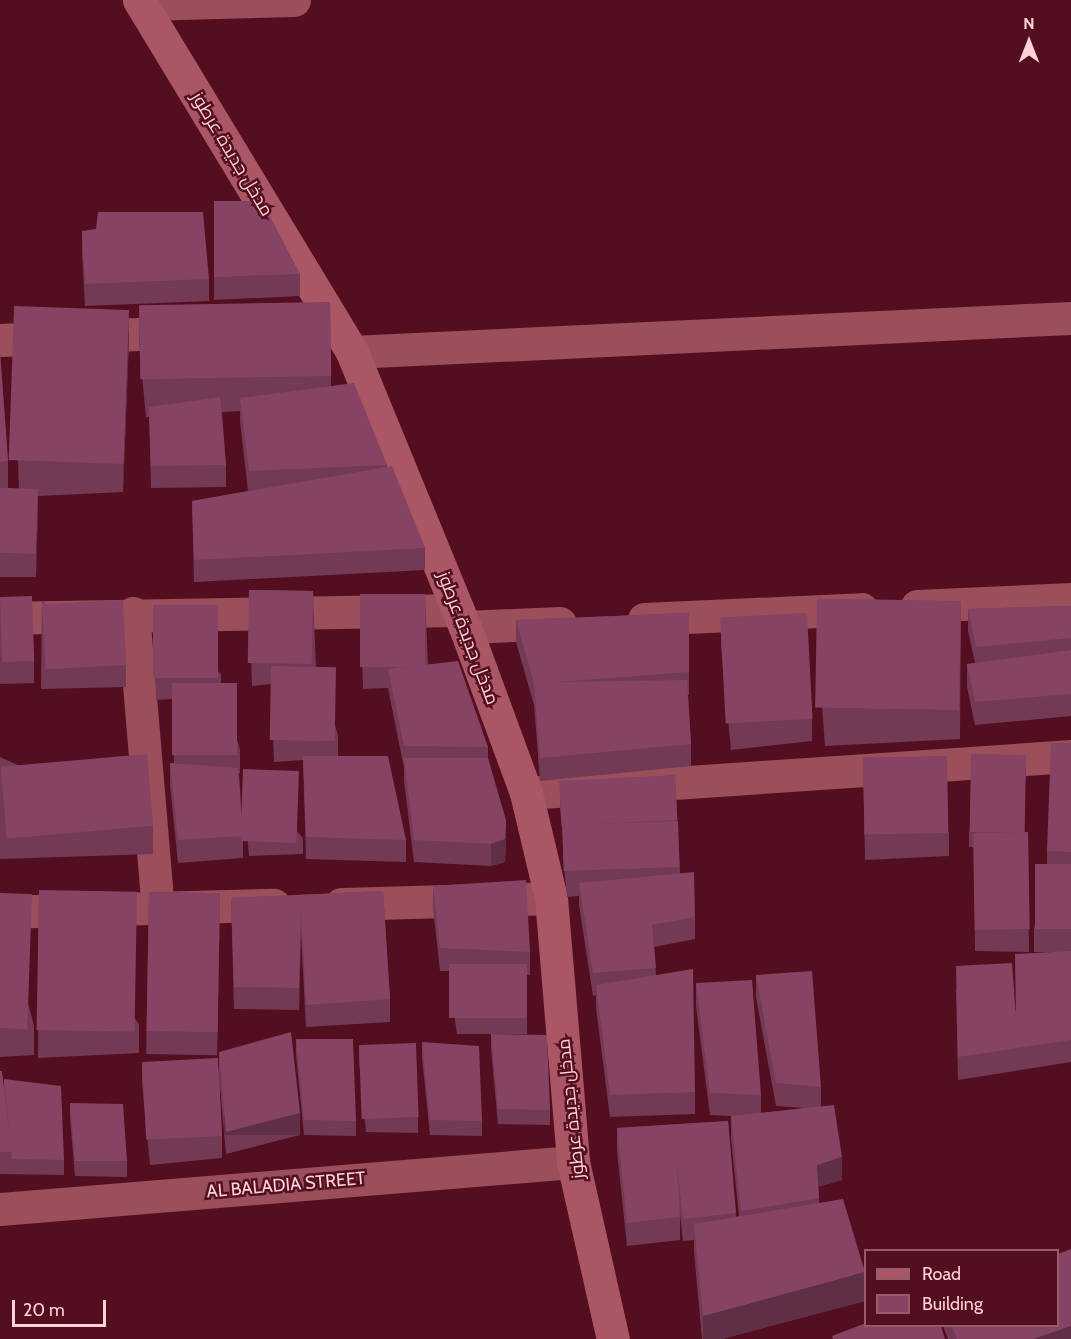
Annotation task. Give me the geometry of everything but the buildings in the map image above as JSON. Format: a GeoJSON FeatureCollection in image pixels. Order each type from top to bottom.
{"type":"FeatureCollection","features":[{"type":"Feature","properties":{"kind":"street"},"geometry":{"type":"LineString","coordinates":[[141,2],[294,0]]}},
{"type":"Feature","properties":{"kind":"street","name":"مدخل جديدة عرطوز"},"geometry":{"type":"LineString","coordinates":[[141,2],[333,326],[351,352],[462,618],[526,793],[551,898],[573,1161],[613,1339]]}},
{"type":"Feature","properties":{"kind":"street"},"geometry":{"type":"LineString","coordinates":[[351,352],[1071,318]]}},
{"type":"Feature","properties":{"kind":"street"},"geometry":{"type":"LineString","coordinates":[[297,327],[333,326]]}},
{"type":"Feature","properties":{"kind":"street"},"geometry":{"type":"LineString","coordinates":[[0,340],[214,331]]}},
{"type":"Feature","properties":{"kind":"street"},"geometry":{"type":"LineString","coordinates":[[0,618],[133,613],[602,621],[1071,599]]}},
{"type":"Feature","properties":{"kind":"street"},"geometry":{"type":"LineString","coordinates":[[133,613],[158,909]]}},
{"type":"Feature","properties":{"kind":"street"},"geometry":{"type":"LineString","coordinates":[[526,793],[1071,756]]}},
{"type":"Feature","properties":{"kind":"street"},"geometry":{"type":"LineString","coordinates":[[0,912],[551,898]]}},
{"type":"Feature","properties":{"kind":"street","name":"AL BALADIA STREET"},"geometry":{"type":"LineString","coordinates":[[0,1209],[573,1161]]}}]}
